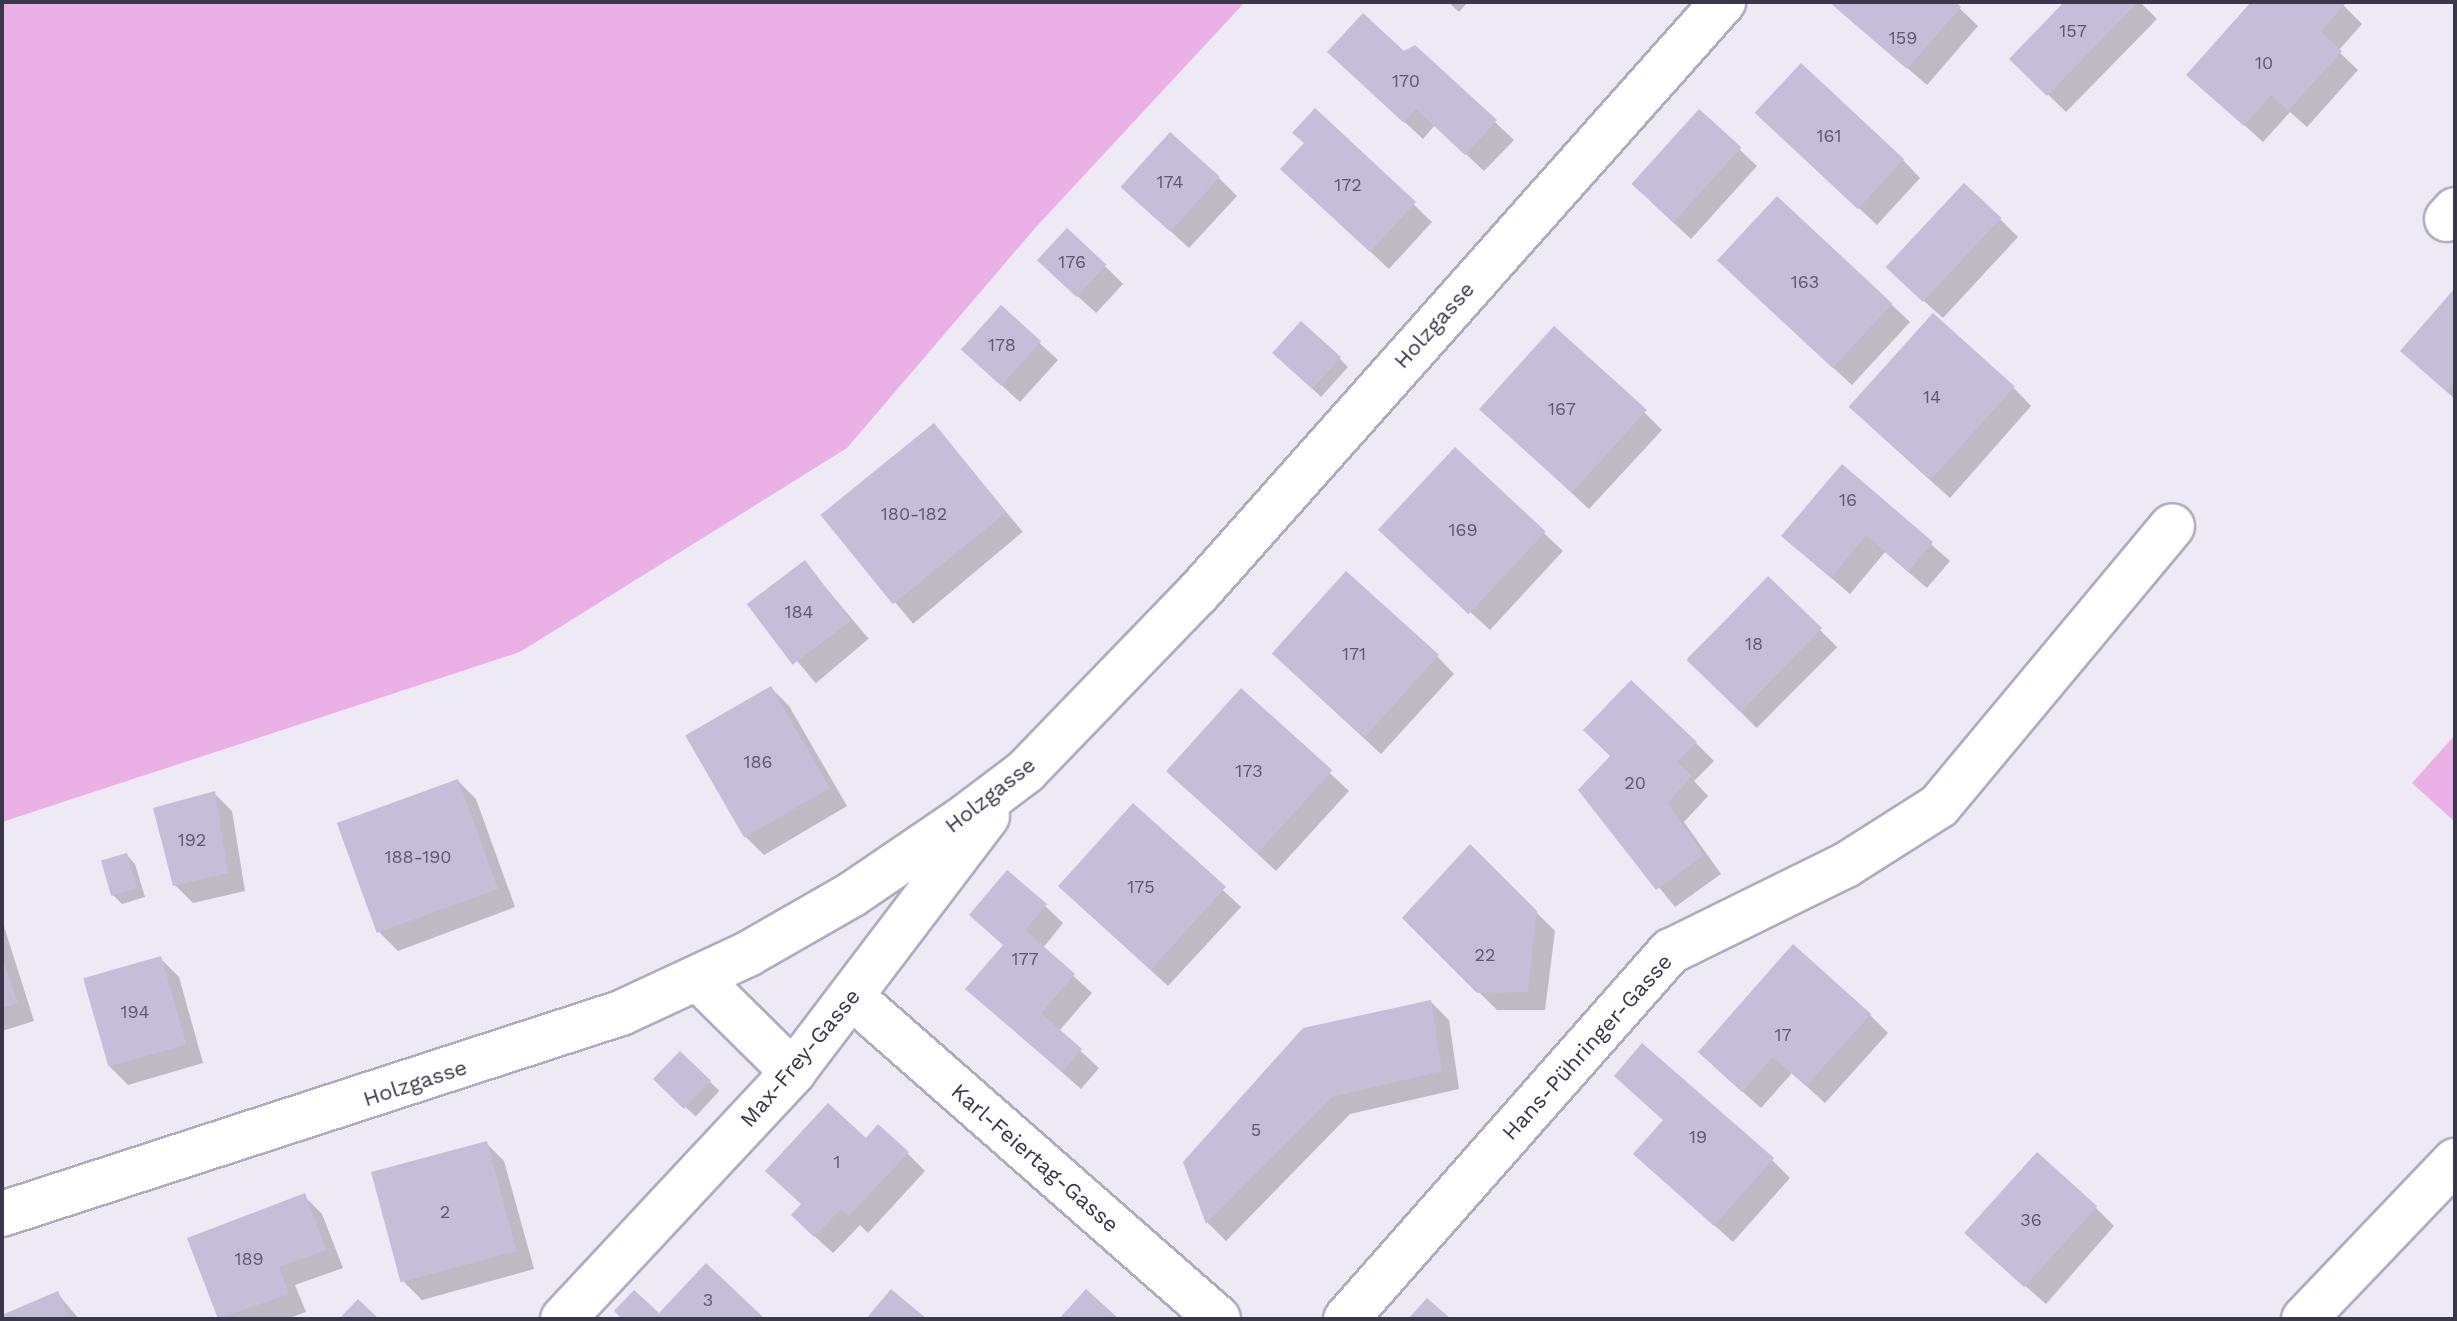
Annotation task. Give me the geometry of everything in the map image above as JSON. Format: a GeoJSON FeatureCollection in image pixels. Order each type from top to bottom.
{"type":"FeatureCollection","features":[{"type":"Feature","properties":{"kind":"street","name":"Holzgasse"},"geometry":{"type":"LineString","coordinates":[[2,1214],[504,1055],[699,979],[851,895],[1015,779],[1198,593],[1723,2]]}},
{"type":"Feature","properties":{"kind":"street","name":"Hans-Pühringer-Gasse"},"geometry":{"type":"LineString","coordinates":[[1346,1319],[1671,951],[1846,865],[1939,806],[2172,526]]}},
{"type":"Feature","properties":{"kind":"street","name":"Max-Frey-Gasse"},"geometry":{"type":"LineString","coordinates":[[563,1319],[793,1072],[1015,779]]}},
{"type":"Feature","properties":{"kind":"street"},"geometry":{"type":"LineString","coordinates":[[699,979],[793,1072]]}},
{"type":"Feature","properties":{"kind":"street","name":"Karl-Feiertag-Gasse"},"geometry":{"type":"LineString","coordinates":[[852,997],[1218,1319]]}},
{"type":"Feature","properties":{"kind":"street"},"geometry":{"type":"LineString","coordinates":[[2304,1319],[2455,1161]]}},
{"type":"Feature","properties":{"kind":"shaded area"},"geometry":{"type":"Polygon","coordinates":[[[2,2],[1245,2],[1036,227],[847,448],[520,652],[2,822],[2,2]]]}},
{"type":"Feature","properties":{"kind":"shaded area"},"geometry":{"type":"Polygon","coordinates":[[[2455,735],[2455,822],[2412,783],[2455,735]]]}},
{"type":"Feature","properties":{"kind":"building"},"geometry":{"type":"Polygon","coordinates":[[[1829,2],[1956,2],[1961,7],[1907,69],[1829,2]]]}},
{"type":"Feature","properties":{"kind":"building"},"geometry":{"type":"Polygon","coordinates":[[[2064,2],[2138,2],[2047,96],[2009,59],[2064,2]]]}},
{"type":"Feature","properties":{"kind":"building"},"geometry":{"type":"Polygon","coordinates":[[[2251,2],[2345,4],[2321,32],[2342,51],[2288,111],[2271,95],[2244,126],[2186,75],[2251,2]]]}},
{"type":"Feature","properties":{"kind":"building"},"geometry":{"type":"Polygon","coordinates":[[[1363,13],[1404,51],[1415,45],[1497,120],[1465,155],[1416,109],[1404,123],[1327,52],[1363,13]]]}},
{"type":"Feature","properties":{"kind":"building"},"geometry":{"type":"Polygon","coordinates":[[[1801,63],[1904,159],[1858,209],[1755,113],[1801,63]]]}},
{"type":"Feature","properties":{"kind":"building"},"geometry":{"type":"Polygon","coordinates":[[[1315,108],[1416,202],[1370,252],[1280,169],[1304,143],[1292,133],[1315,108]]]}},
{"type":"Feature","properties":{"kind":"building"},"geometry":{"type":"Polygon","coordinates":[[[1699,109],[1741,147],[1674,222],[1631,184],[1699,109]]]}},
{"type":"Feature","properties":{"kind":"building"},"geometry":{"type":"Polygon","coordinates":[[[1170,132],[1220,177],[1170,232],[1120,187],[1170,132]]]}},
{"type":"Feature","properties":{"kind":"building"},"geometry":{"type":"Polygon","coordinates":[[[1964,183],[2001,218],[1923,302],[1886,267],[1964,183]]]}},
{"type":"Feature","properties":{"kind":"building"},"geometry":{"type":"Polygon","coordinates":[[[1777,196],[1893,304],[1833,368],[1717,260],[1777,196]]]}},
{"type":"Feature","properties":{"kind":"building"},"geometry":{"type":"Polygon","coordinates":[[[1067,228],[1106,265],[1076,297],[1037,260],[1067,228]]]}},
{"type":"Feature","properties":{"kind":"building"},"geometry":{"type":"Polygon","coordinates":[[[2455,288],[2455,382],[2446,391],[2400,351],[2455,288]]]}},
{"type":"Feature","properties":{"kind":"building"},"geometry":{"type":"Polygon","coordinates":[[[1001,305],[1041,341],[1001,386],[961,350],[1001,305]]]}},
{"type":"Feature","properties":{"kind":"building"},"geometry":{"type":"Polygon","coordinates":[[[1933,313],[2015,387],[1930,480],[1849,407],[1933,313]]]}},
{"type":"Feature","properties":{"kind":"building"},"geometry":{"type":"Polygon","coordinates":[[[1301,321],[1341,357],[1312,389],[1272,353],[1301,321]]]}},
{"type":"Feature","properties":{"kind":"building"},"geometry":{"type":"Polygon","coordinates":[[[1554,326],[1647,410],[1572,493],[1479,409],[1554,326]]]}},
{"type":"Feature","properties":{"kind":"building"},"geometry":{"type":"Polygon","coordinates":[[[934,423],[1006,512],[893,604],[821,515],[934,423]]]}},
{"type":"Feature","properties":{"kind":"building"},"geometry":{"type":"Polygon","coordinates":[[[1455,447],[1546,532],[1469,614],[1378,530],[1455,447]]]}},
{"type":"Feature","properties":{"kind":"building"},"geometry":{"type":"Polygon","coordinates":[[[1842,464],[1933,542],[1908,572],[1866,535],[1831,578],[1781,536],[1842,464]]]}},
{"type":"Feature","properties":{"kind":"building"},"geometry":{"type":"Polygon","coordinates":[[[805,560],[851,621],[792,665],[747,604],[805,560]]]}},
{"type":"Feature","properties":{"kind":"building"},"geometry":{"type":"Polygon","coordinates":[[[1346,571],[1439,655],[1365,737],[1272,653],[1346,571]]]}},
{"type":"Feature","properties":{"kind":"building"},"geometry":{"type":"Polygon","coordinates":[[[1768,576],[1822,628],[1741,712],[1687,660],[1768,576]]]}},
{"type":"Feature","properties":{"kind":"building"},"geometry":{"type":"Polygon","coordinates":[[[1631,680],[1697,742],[1677,762],[1692,776],[1668,803],[1704,855],[1656,890],[1578,790],[1610,756],[1583,730],[1631,680]]]}},
{"type":"Feature","properties":{"kind":"building"},"geometry":{"type":"Polygon","coordinates":[[[771,686],[830,788],[744,838],[685,736],[771,686]]]}},
{"type":"Feature","properties":{"kind":"building"},"geometry":{"type":"Polygon","coordinates":[[[1241,688],[1332,770],[1257,854],[1166,771],[1241,688]]]}},
{"type":"Feature","properties":{"kind":"building"},"geometry":{"type":"Polygon","coordinates":[[[458,779],[498,889],[377,933],[337,823],[458,779]]]}},
{"type":"Feature","properties":{"kind":"building"},"geometry":{"type":"Polygon","coordinates":[[[215,791],[228,873],[173,886],[153,808],[215,791]]]}},
{"type":"Feature","properties":{"kind":"building"},"geometry":{"type":"Polygon","coordinates":[[[1133,803],[1226,887],[1151,970],[1058,886],[1133,803]]]}},
{"type":"Feature","properties":{"kind":"building"},"geometry":{"type":"Polygon","coordinates":[[[1470,844],[1537,911],[1528,992],[1477,993],[1402,918],[1470,844]]]}},
{"type":"Feature","properties":{"kind":"building"},"geometry":{"type":"Polygon","coordinates":[[[127,853],[137,889],[111,896],[101,860],[127,853]]]}},
{"type":"Feature","properties":{"kind":"building"},"geometry":{"type":"Polygon","coordinates":[[[1007,870],[1047,904],[1025,930],[1075,974],[1041,1013],[1082,1049],[1062,1072],[965,989],[1003,945],[969,915],[1007,870]]]}},
{"type":"Feature","properties":{"kind":"building"},"geometry":{"type":"Polygon","coordinates":[[[1793,944],[1871,1014],[1806,1086],[1773,1057],[1742,1092],[1698,1052],[1793,944]]]}},
{"type":"Feature","properties":{"kind":"building"},"geometry":{"type":"Polygon","coordinates":[[[161,956],[186,1044],[108,1067],[83,978],[161,956]]]}},
{"type":"Feature","properties":{"kind":"building"},"geometry":{"type":"Polygon","coordinates":[[[2,957],[18,1003],[2,1008],[2,957]]]}},
{"type":"Feature","properties":{"kind":"building"},"geometry":{"type":"Polygon","coordinates":[[[1431,1000],[1442,1071],[1332,1097],[1206,1224],[1183,1162],[1303,1028],[1431,1000]]]}},
{"type":"Feature","properties":{"kind":"building"},"geometry":{"type":"Polygon","coordinates":[[[1642,1043],[1774,1158],[1714,1226],[1633,1154],[1663,1120],[1614,1076],[1642,1043]]]}},
{"type":"Feature","properties":{"kind":"building"},"geometry":{"type":"Polygon","coordinates":[[[680,1051],[711,1081],[684,1109],[653,1079],[680,1051]]]}},
{"type":"Feature","properties":{"kind":"building"},"geometry":{"type":"Polygon","coordinates":[[[828,1103],[866,1138],[878,1124],[909,1152],[849,1216],[841,1209],[814,1237],[791,1215],[801,1204],[765,1171],[828,1103]]]}},
{"type":"Feature","properties":{"kind":"building"},"geometry":{"type":"Polygon","coordinates":[[[487,1141],[517,1251],[401,1282],[371,1172],[487,1141]]]}},
{"type":"Feature","properties":{"kind":"building"},"geometry":{"type":"Polygon","coordinates":[[[2037,1152],[2097,1206],[2024,1287],[1964,1233],[2037,1152]]]}},
{"type":"Feature","properties":{"kind":"building"},"geometry":{"type":"Polygon","coordinates":[[[305,1193],[326,1250],[279,1267],[289,1294],[218,1319],[187,1238],[305,1193]]]}},
{"type":"Feature","properties":{"kind":"building"},"geometry":{"type":"Polygon","coordinates":[[[706,1263],[765,1319],[622,1319],[614,1311],[634,1290],[659,1313],[706,1263]]]}},
{"type":"Feature","properties":{"kind":"building"},"geometry":{"type":"Polygon","coordinates":[[[891,1289],[927,1319],[866,1319],[891,1289]]]}},
{"type":"Feature","properties":{"kind":"building"},"geometry":{"type":"Polygon","coordinates":[[[1086,1289],[1119,1319],[1059,1319],[1086,1289]]]}},
{"type":"Feature","properties":{"kind":"building"},"geometry":{"type":"Polygon","coordinates":[[[58,1291],[70,1319],[2,1319],[2,1315],[58,1291]]]}},
{"type":"Feature","properties":{"kind":"building"},"geometry":{"type":"Polygon","coordinates":[[[1427,1298],[1451,1319],[1408,1319],[1427,1298]]]}},
{"type":"Feature","properties":{"kind":"building"},"geometry":{"type":"Polygon","coordinates":[[[358,1299],[379,1319],[339,1319],[358,1299]]]}}]}
